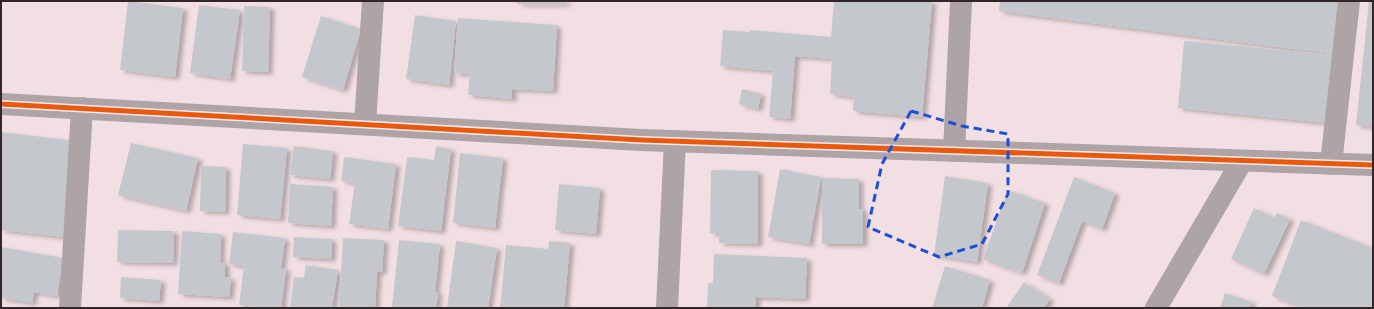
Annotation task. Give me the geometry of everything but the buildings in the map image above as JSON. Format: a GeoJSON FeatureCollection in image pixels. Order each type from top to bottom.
{"type":"FeatureCollection","features":[{"type":"Feature","properties":{"kind":"street"},"geometry":{"type":"LineString","coordinates":[[365,124],[373,1]]}},
{"type":"Feature","properties":{"kind":"street"},"geometry":{"type":"LineString","coordinates":[[954,151],[961,1]]}},
{"type":"Feature","properties":{"kind":"street"},"geometry":{"type":"LineString","coordinates":[[1331,164],[1349,1]]}},
{"type":"Feature","properties":{"kind":"street"},"geometry":{"type":"LineString","coordinates":[[1,104],[675,141],[1373,165]]}},
{"type":"Feature","properties":{"kind":"street"},"geometry":{"type":"LineString","coordinates":[[70,308],[82,108]]}},
{"type":"Feature","properties":{"kind":"street"},"geometry":{"type":"LineString","coordinates":[[667,308],[675,141]]}},
{"type":"Feature","properties":{"kind":"street"},"geometry":{"type":"LineString","coordinates":[[1156,308],[1242,161]]}},
{"type":"Feature","properties":{"kind":"highlighted area"},"geometry":{"type":"Polygon","coordinates":[[[911,111],[962,126],[1008,134],[1008,194],[982,244],[939,257],[868,227],[882,164],[911,111]]]}},
{"type":"Feature","properties":{"kind":"cycle path"},"geometry":{"type":"LineString","coordinates":[[1,104],[641,140],[1373,165]]}}]}
